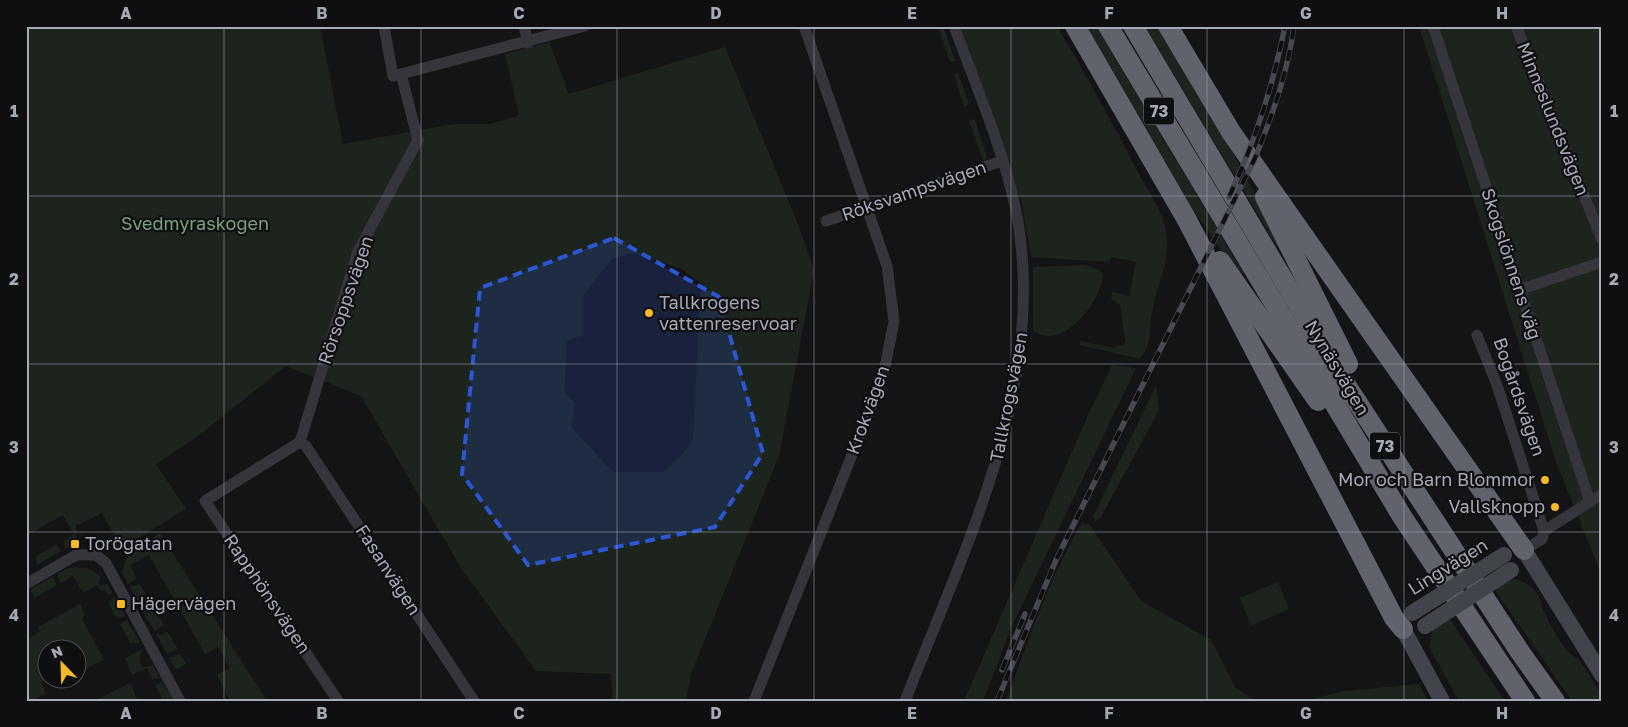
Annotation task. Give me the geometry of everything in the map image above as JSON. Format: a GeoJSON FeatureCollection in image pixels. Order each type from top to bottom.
{"type":"FeatureCollection","features":[{"type":"Feature","properties":{"kind":"highway"},"geometry":{"type":"LineString","coordinates":[[1075,26],[1171,192],[1394,618],[1408,621]]}},
{"type":"Feature","properties":{"kind":"highway","name":"Nynäsvägen"},"geometry":{"type":"LineString","coordinates":[[1108,26],[1403,518],[1525,701]]}},
{"type":"Feature","properties":{"kind":"highway","name":"Nynäsvägen"},"geometry":{"type":"LineString","coordinates":[[1133,26],[1344,382],[1446,540],[1555,701]]}},
{"type":"Feature","properties":{"kind":"highway"},"geometry":{"type":"LineString","coordinates":[[1168,26],[1231,132],[1343,356],[1423,492],[1446,540]]}},
{"type":"Feature","properties":{"kind":"highway"},"geometry":{"type":"LineString","coordinates":[[1231,132],[1524,550]]}},
{"type":"Feature","properties":{"kind":"highway"},"geometry":{"type":"LineString","coordinates":[[1171,192],[1319,403],[1344,442],[1403,518]]}},
{"type":"Feature","properties":{"kind":"street","name":"Rörsoppsvägen"},"geometry":{"type":"LineString","coordinates":[[300,442],[358,251],[418,140],[401,74],[393,76],[384,26]]}},
{"type":"Feature","properties":{"kind":"street"},"geometry":{"type":"LineString","coordinates":[[524,26],[528,43]]}},
{"type":"Feature","properties":{"kind":"street"},"geometry":{"type":"LineString","coordinates":[[401,74],[528,43],[586,26]]}},
{"type":"Feature","properties":{"kind":"street","name":"Krokvägen"},"geometry":{"type":"LineString","coordinates":[[754,701],[883,377],[894,321],[887,266],[804,26]]}},
{"type":"Feature","properties":{"kind":"street","name":"Tallkrogsvägen"},"geometry":{"type":"LineString","coordinates":[[905,701],[995,470],[1015,385],[1022,335],[1025,286],[1015,206],[1002,161],[954,26]]}},
{"type":"Feature","properties":{"kind":"street","name":"Skogslönnens väg"},"geometry":{"type":"LineString","coordinates":[[1433,26],[1590,502]]}},
{"type":"Feature","properties":{"kind":"street","name":"Minneslundsvägen"},"geometry":{"type":"LineString","coordinates":[[1516,26],[1602,240]]}},
{"type":"Feature","properties":{"kind":"street","name":"Röksvampsvägen"},"geometry":{"type":"LineString","coordinates":[[826,221],[1002,161]]}},
{"type":"Feature","properties":{"kind":"street"},"geometry":{"type":"LineString","coordinates":[[1519,290],[1602,262]]}},
{"type":"Feature","properties":{"kind":"street","name":"Bogårdsvägen"},"geometry":{"type":"LineString","coordinates":[[1478,335],[1497,385],[1544,531]]}},
{"type":"Feature","properties":{"kind":"street","name":"Rapphönsvägen"},"geometry":{"type":"LineString","coordinates":[[300,442],[205,501],[338,701]]}},
{"type":"Feature","properties":{"kind":"street","name":"Fasanvägen"},"geometry":{"type":"LineString","coordinates":[[300,442],[306,446],[474,701]]}},
{"type":"Feature","properties":{"kind":"street"},"geometry":{"type":"LineString","coordinates":[[1602,494],[1544,531],[1542,539],[1524,550],[1602,675]]}},
{"type":"Feature","properties":{"kind":"street","name":"Lingvägen"},"geometry":{"type":"LineString","coordinates":[[1408,621],[1504,555],[1524,550]]}},
{"type":"Feature","properties":{"kind":"street","name":"Lingvägen"},"geometry":{"type":"LineString","coordinates":[[1408,621],[1425,626],[1512,570],[1524,550]]}},
{"type":"Feature","properties":{"kind":"street"},"geometry":{"type":"LineString","coordinates":[[26,584],[76,555],[96,555],[106,563],[180,701]]}},
{"type":"Feature","properties":{"kind":"street"},"geometry":{"type":"LineString","coordinates":[[1408,621],[1442,701]]}},
{"type":"Feature","properties":{"kind":"highlighted area"},"geometry":{"type":"Polygon","coordinates":[[[614,238],[719,297],[763,453],[715,527],[528,565],[462,474],[480,288],[614,238]]]}},
{"type":"Feature","properties":{"kind":"green space","name":"Svedmyraskogen"},"geometry":{"type":"Polygon","coordinates":[[[26,26],[320,26],[343,144],[454,124],[491,124],[519,115],[505,54],[549,42],[569,94],[725,47],[798,224],[814,270],[779,456],[691,674],[686,701],[613,701],[611,674],[536,671],[461,568],[361,396],[286,366],[198,436],[156,464],[186,509],[122,548],[102,513],[78,525],[76,524],[75,539],[65,549],[64,541],[74,534],[63,515],[26,536],[26,26]],[[631,253],[612,259],[583,295],[583,335],[566,341],[565,393],[575,403],[571,427],[613,472],[664,472],[686,450],[693,439],[701,283],[680,268],[631,253]]]}},
{"type":"Feature","properties":{"kind":"green space"},"geometry":{"type":"Polygon","coordinates":[[[959,26],[1057,26],[1110,119],[1157,206],[1164,222],[1167,238],[1166,257],[1154,303],[1149,341],[1140,359],[1080,345],[1080,341],[1114,348],[1116,345],[1123,346],[1125,341],[1120,305],[1111,299],[1112,292],[1129,296],[1136,262],[1111,257],[1109,262],[1031,257],[1022,204],[959,26]]]}},
{"type":"Feature","properties":{"kind":"green space"},"geometry":{"type":"Polygon","coordinates":[[[1083,26],[1096,26],[1243,272],[1239,275],[1182,194],[1083,26]]]}},
{"type":"Feature","properties":{"kind":"green space"},"geometry":{"type":"Polygon","coordinates":[[[1145,26],[1158,26],[1224,136],[1283,249],[1280,252],[1145,26]]]}},
{"type":"Feature","properties":{"kind":"green space"},"geometry":{"type":"Polygon","coordinates":[[[1419,26],[1602,26],[1602,576],[1556,462],[1419,26]]]}},
{"type":"Feature","properties":{"kind":"green space"},"geometry":{"type":"Polygon","coordinates":[[[944,28],[955,61],[950,62],[939,30],[944,28]]]}},
{"type":"Feature","properties":{"kind":"green space"},"geometry":{"type":"Polygon","coordinates":[[[958,73],[969,104],[964,106],[954,75],[958,73]]]}},
{"type":"Feature","properties":{"kind":"green space"},"geometry":{"type":"Polygon","coordinates":[[[975,119],[987,157],[984,163],[969,121],[975,119]]]}},
{"type":"Feature","properties":{"kind":"green space"},"geometry":{"type":"Polygon","coordinates":[[[1083,265],[1098,269],[1103,274],[1098,293],[1085,314],[1067,330],[1058,335],[1046,336],[1033,331],[1033,267],[1083,265]]]}},
{"type":"Feature","properties":{"kind":"green space"},"geometry":{"type":"Polygon","coordinates":[[[1112,365],[1136,368],[1012,626],[983,701],[964,701],[1088,415],[1112,365]]]}},
{"type":"Feature","properties":{"kind":"green space"},"geometry":{"type":"Polygon","coordinates":[[[1156,386],[1159,408],[1157,414],[1101,517],[1095,522],[1093,516],[1156,386]]]}},
{"type":"Feature","properties":{"kind":"green space"},"geometry":{"type":"Polygon","coordinates":[[[1082,522],[1090,525],[1141,601],[1211,640],[1235,687],[1255,701],[1006,701],[1031,632],[1050,587],[1082,522]]]}},
{"type":"Feature","properties":{"kind":"green space"},"geometry":{"type":"Polygon","coordinates":[[[160,533],[267,701],[230,701],[217,675],[230,668],[218,647],[205,654],[149,555],[130,565],[137,579],[128,584],[122,572],[128,554],[160,533]]]}},
{"type":"Feature","properties":{"kind":"green space"},"geometry":{"type":"Polygon","coordinates":[[[57,544],[61,551],[37,565],[36,556],[57,544]]]}},
{"type":"Feature","properties":{"kind":"green space"},"geometry":{"type":"Polygon","coordinates":[[[86,568],[101,575],[98,582],[101,586],[107,584],[112,592],[108,595],[105,590],[101,591],[97,585],[83,593],[73,576],[61,583],[57,574],[65,569],[86,568]]]}},
{"type":"Feature","properties":{"kind":"green space"},"geometry":{"type":"Polygon","coordinates":[[[52,577],[57,585],[35,598],[30,590],[52,577]]]}},
{"type":"Feature","properties":{"kind":"green space"},"geometry":{"type":"Polygon","coordinates":[[[1515,579],[1529,585],[1539,597],[1543,609],[1562,644],[1573,656],[1579,659],[1602,695],[1602,701],[1572,701],[1495,590],[1506,581],[1515,579]]]}},
{"type":"Feature","properties":{"kind":"green space"},"geometry":{"type":"Polygon","coordinates":[[[1278,582],[1289,609],[1251,626],[1240,598],[1278,582]]]}},
{"type":"Feature","properties":{"kind":"green space"},"geometry":{"type":"Polygon","coordinates":[[[140,584],[151,603],[141,608],[130,587],[140,584]]]}},
{"type":"Feature","properties":{"kind":"green space"},"geometry":{"type":"Polygon","coordinates":[[[114,597],[126,616],[116,618],[108,602],[114,597]]]}},
{"type":"Feature","properties":{"kind":"green space"},"geometry":{"type":"Polygon","coordinates":[[[80,604],[85,614],[82,619],[104,660],[88,667],[88,640],[38,640],[38,690],[45,690],[46,693],[36,698],[35,701],[26,701],[26,639],[41,631],[38,627],[80,604]]]}},
{"type":"Feature","properties":{"kind":"green space"},"geometry":{"type":"Polygon","coordinates":[[[154,607],[164,625],[155,631],[142,611],[154,607]]]}},
{"type":"Feature","properties":{"kind":"green space"},"geometry":{"type":"Polygon","coordinates":[[[1447,619],[1451,621],[1505,701],[1459,701],[1429,647],[1432,631],[1447,619]]]}},
{"type":"Feature","properties":{"kind":"green space"},"geometry":{"type":"Polygon","coordinates":[[[127,620],[139,643],[130,643],[120,624],[127,620]]]}},
{"type":"Feature","properties":{"kind":"green space"},"geometry":{"type":"Polygon","coordinates":[[[167,631],[178,649],[167,654],[156,634],[162,635],[167,631]]]}},
{"type":"Feature","properties":{"kind":"green space"},"geometry":{"type":"Polygon","coordinates":[[[143,649],[140,658],[142,667],[153,666],[160,678],[152,679],[147,668],[132,675],[125,658],[143,649]]]}},
{"type":"Feature","properties":{"kind":"green space"},"geometry":{"type":"Polygon","coordinates":[[[180,654],[186,664],[176,670],[169,658],[180,654]]]}},
{"type":"Feature","properties":{"kind":"green space"},"geometry":{"type":"Polygon","coordinates":[[[162,682],[173,700],[163,701],[155,685],[162,682]]]}},
{"type":"Feature","properties":{"kind":"green space"},"geometry":{"type":"Polygon","coordinates":[[[130,683],[138,701],[94,701],[130,683]]]}},
{"type":"Feature","properties":{"kind":"green space"},"geometry":{"type":"Polygon","coordinates":[[[1419,684],[1428,701],[1305,701],[1343,691],[1419,684]]]}},
{"type":"Feature","properties":{"kind":"railway"},"geometry":{"type":"LineString","coordinates":[[1229,197],[1247,156],[1262,113],[1275,70],[1285,26]]}},
{"type":"Feature","properties":{"kind":"railway"},"geometry":{"type":"LineString","coordinates":[[997,701],[1056,560],[1255,158],[1279,93],[1288,60],[1294,26]]}},
{"type":"Feature","properties":{"kind":"railway"},"geometry":{"type":"LineString","coordinates":[[1002,670],[1025,614]]}},
{"type":"Feature","properties":{"kind":"place","name":"Tallkrogens vattenreservoar"},"geometry":{"type":"Point","coordinates":[649,313]}},
{"type":"Feature","properties":{"kind":"place","name":"Mor och Barn Blommor"},"geometry":{"type":"Point","coordinates":[1545,480]}},
{"type":"Feature","properties":{"kind":"place","name":"Vallsknopp"},"geometry":{"type":"Point","coordinates":[1555,507]}},
{"type":"Feature","properties":{"kind":"place","name":"Torögatan"},"geometry":{"type":"Point","coordinates":[75,544]}},
{"type":"Feature","properties":{"kind":"place","name":"Hägervägen"},"geometry":{"type":"Point","coordinates":[121,604]}}]}
